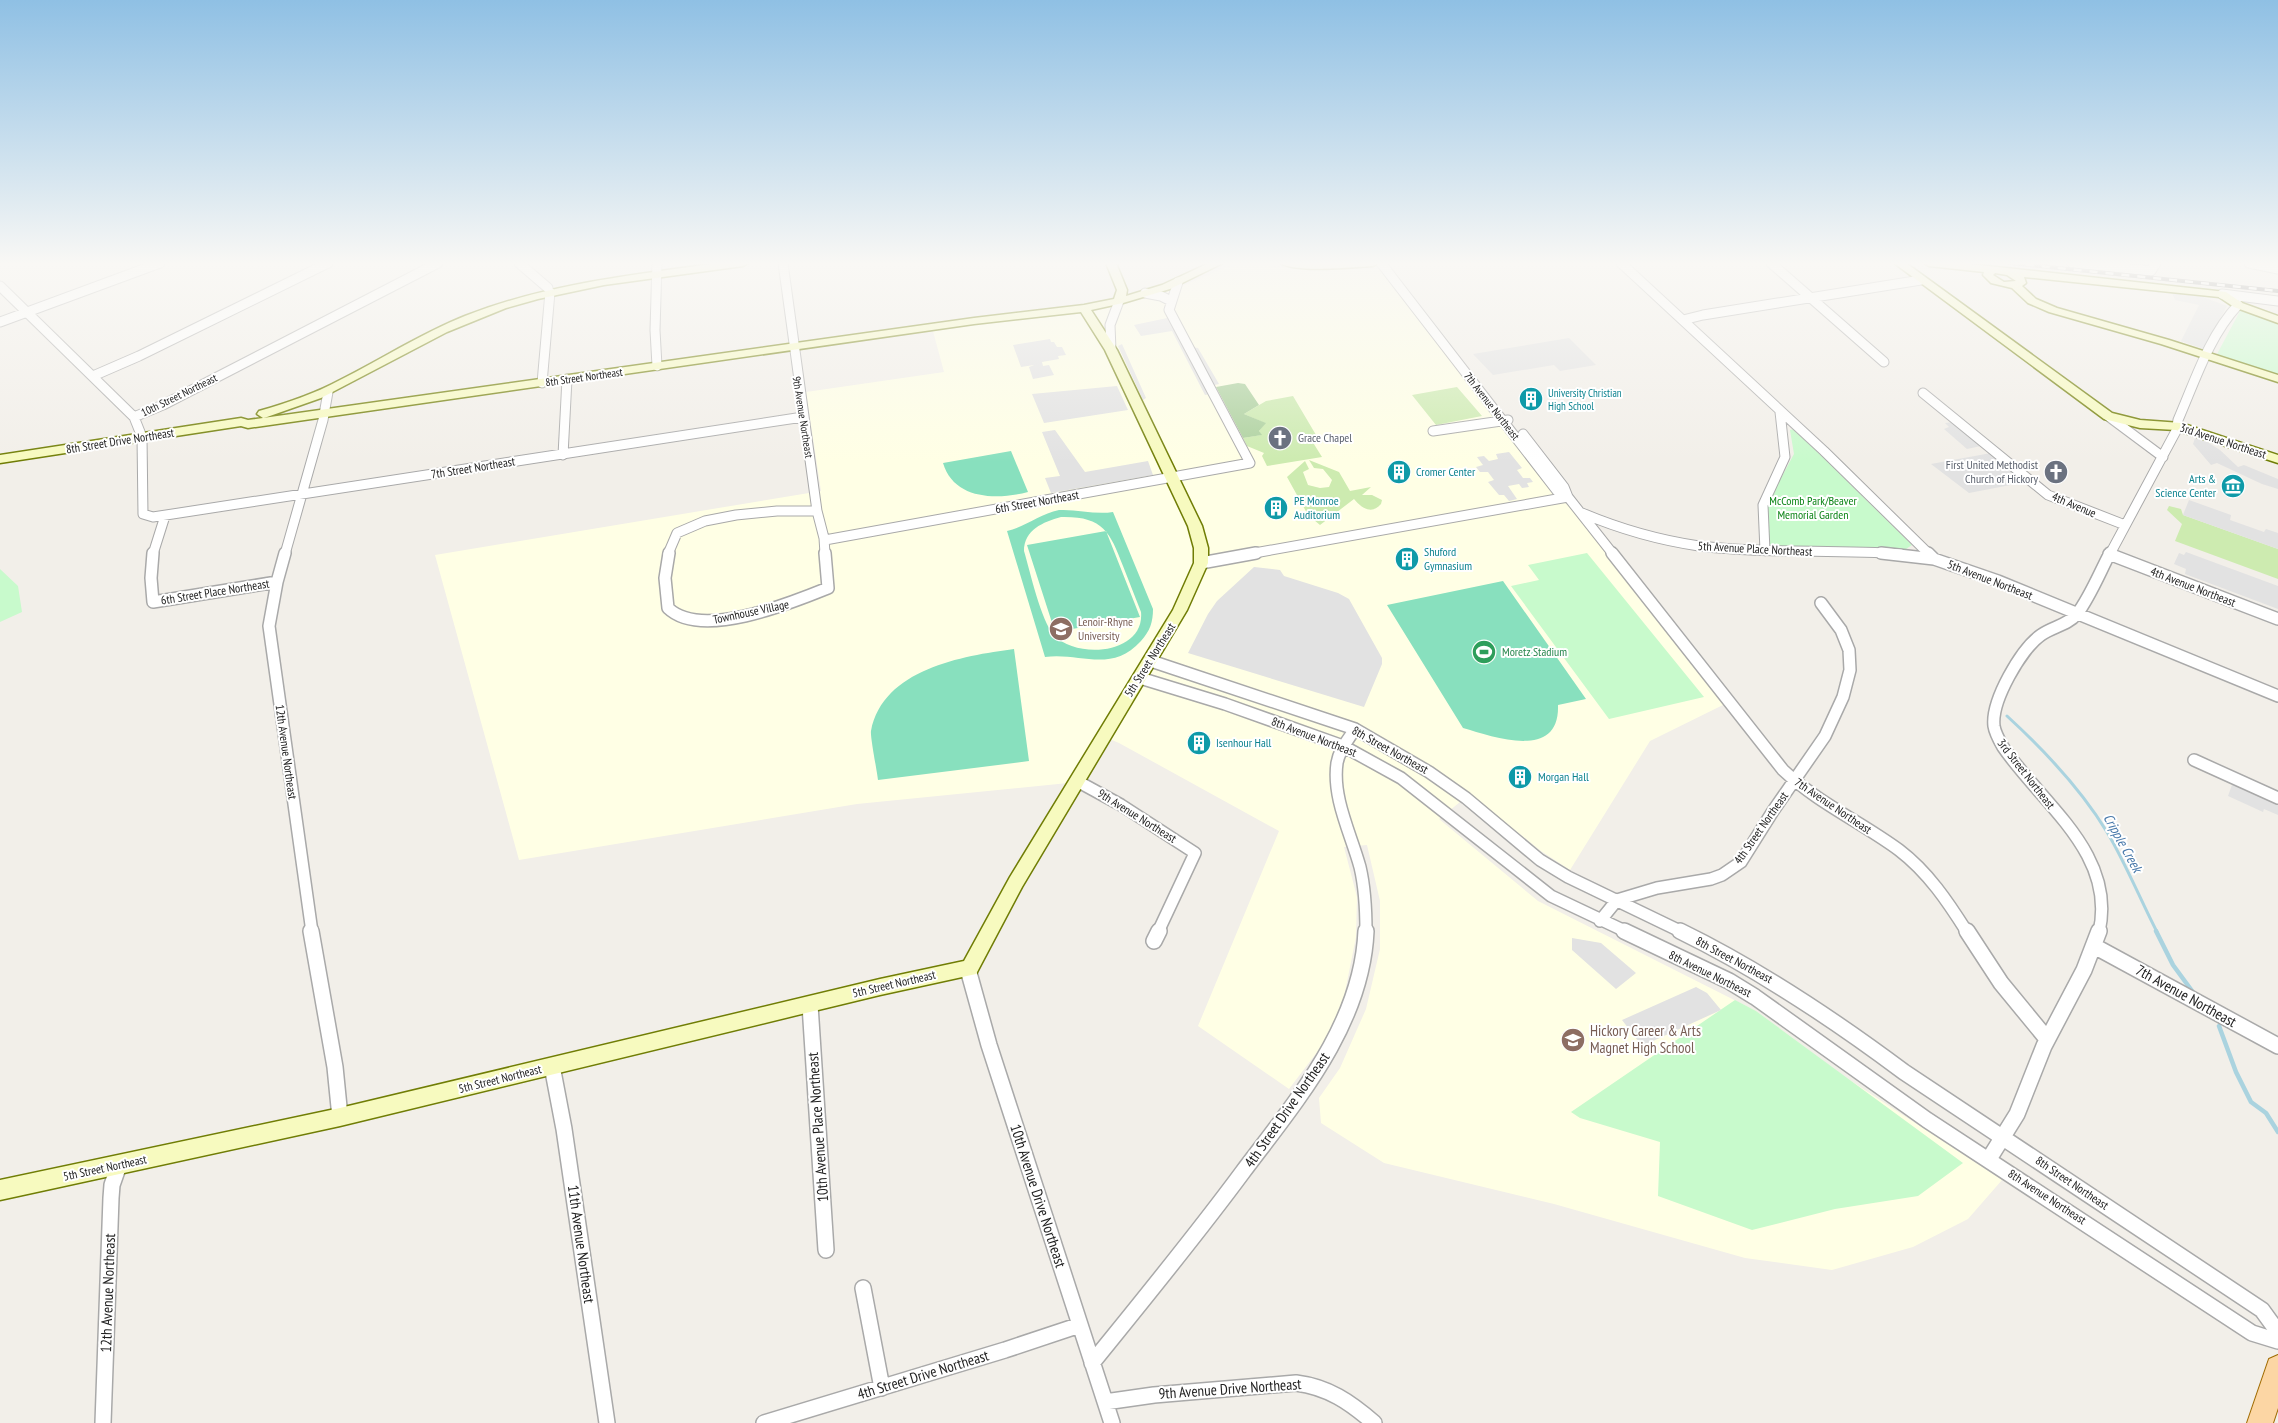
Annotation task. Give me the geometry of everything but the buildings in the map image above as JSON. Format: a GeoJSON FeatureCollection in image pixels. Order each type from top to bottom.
{"type":"FeatureCollection","features":[{"type":"Feature","properties":{"kind":"main road"},"geometry":{"type":"LineString","coordinates":[[241,422],[328,392],[445,329]]}},
{"type":"Feature","properties":{"kind":"main road","name":"8th Street Northeast"},"geometry":{"type":"LineString","coordinates":[[241,422],[248,424],[324,414],[924,329]]}},
{"type":"Feature","properties":{"kind":"main road"},"geometry":{"type":"LineString","coordinates":[[1098,329],[1111,350],[1195,526],[1201,548],[1201,563]]}},
{"type":"Feature","properties":{"kind":"main road","name":"3rd Avenue Northeast"},"geometry":{"type":"LineString","coordinates":[[1989,329],[2108,416],[2140,424],[2177,426],[2278,459]]}},
{"type":"Feature","properties":{"kind":"main road"},"geometry":{"type":"LineString","coordinates":[[2118,329],[2278,379]]}},
{"type":"Feature","properties":{"kind":"main road","name":"8th Street Drive Northeast"},"geometry":{"type":"LineString","coordinates":[[0,459],[241,422]]}},
{"type":"Feature","properties":{"kind":"main road","name":"5th Street Northeast"},"geometry":{"type":"LineString","coordinates":[[0,1190],[340,1117],[880,987],[970,968],[1016,882],[1151,661],[1187,597],[1201,563]]}},
{"type":"Feature","properties":{"kind":"main road"},"geometry":{"type":"LineString","coordinates":[[2260,1423],[2278,1368]]}},
{"type":"Feature","properties":{"kind":"street"},"geometry":{"type":"LineString","coordinates":[[46,329],[134,417],[142,438]]}},
{"type":"Feature","properties":{"kind":"street"},"geometry":{"type":"LineString","coordinates":[[93,376],[193,329]]}},
{"type":"Feature","properties":{"kind":"street","name":"10th Street Northeast"},"geometry":{"type":"LineString","coordinates":[[134,417],[163,405],[309,329]]}},
{"type":"Feature","properties":{"kind":"street"},"geometry":{"type":"LineString","coordinates":[[542,383],[546,329]]}},
{"type":"Feature","properties":{"kind":"street"},"geometry":{"type":"LineString","coordinates":[[655,329],[657,366]]}},
{"type":"Feature","properties":{"kind":"street","name":"9th Avenue Northeast"},"geometry":{"type":"LineString","coordinates":[[791,329],[817,511],[825,540]]}},
{"type":"Feature","properties":{"kind":"street"},"geometry":{"type":"LineString","coordinates":[[1109,329],[1111,350]]}},
{"type":"Feature","properties":{"kind":"street","name":"6th Street Northeast"},"geometry":{"type":"LineString","coordinates":[[825,540],[1250,463],[1179,329]]}},
{"type":"Feature","properties":{"kind":"street","name":"7th Avenue Northeast"},"geometry":{"type":"LineString","coordinates":[[1435,329],[1508,420]]}},
{"type":"Feature","properties":{"kind":"street","name":"7th Avenue Northeast"},"geometry":{"type":"LineString","coordinates":[[1440,329],[1508,420],[1557,491],[1568,497],[1783,770],[1794,781],[1885,840],[1915,865],[1954,912],[2008,992],[2048,1039]]}},
{"type":"Feature","properties":{"kind":"street","name":"5th Avenue Northeast"},"geometry":{"type":"LineString","coordinates":[[1693,329],[1824,451],[1934,559],[1968,569],[2278,696]]}},
{"type":"Feature","properties":{"kind":"street"},"geometry":{"type":"LineString","coordinates":[[1846,329],[1884,362]]}},
{"type":"Feature","properties":{"kind":"street","name":"3rd Street Northeast"},"geometry":{"type":"LineString","coordinates":[[1989,1159],[2016,1115],[2048,1039],[2094,946],[2100,929],[2103,911],[2100,888],[2083,849],[2004,749],[1997,736],[1994,720],[2003,690],[2030,647],[2038,637],[2069,623],[2077,614],[2163,457],[2221,329]]}},
{"type":"Feature","properties":{"kind":"street"},"geometry":{"type":"LineString","coordinates":[[563,455],[567,379]]}},
{"type":"Feature","properties":{"kind":"street","name":"12th Avenue Northeast"},"geometry":{"type":"LineString","coordinates":[[328,392],[324,414],[276,582],[270,614],[269,635],[317,968],[335,1067],[340,1117]]}},
{"type":"Feature","properties":{"kind":"street","name":"4th Avenue"},"geometry":{"type":"LineString","coordinates":[[1923,393],[2048,495],[2125,525]]}},
{"type":"Feature","properties":{"kind":"street"},"geometry":{"type":"LineString","coordinates":[[1765,551],[1763,505],[1785,457],[1784,434],[1780,412]]}},
{"type":"Feature","properties":{"kind":"street","name":"3rd Avenue Northeast"},"geometry":{"type":"LineString","coordinates":[[2108,416],[2163,457]]}},
{"type":"Feature","properties":{"kind":"street","name":"7th Street Northeast"},"geometry":{"type":"LineString","coordinates":[[142,438],[144,515],[156,517],[803,417]]}},
{"type":"Feature","properties":{"kind":"street"},"geometry":{"type":"LineString","coordinates":[[1433,432],[1508,420]]}},
{"type":"Feature","properties":{"kind":"street"},"geometry":{"type":"LineString","coordinates":[[1201,563],[1568,497]]}},
{"type":"Feature","properties":{"kind":"street","name":"Townhouse Village"},"geometry":{"type":"LineString","coordinates":[[817,511],[792,510],[738,515],[708,520],[677,533],[666,553],[664,576],[668,608],[680,617],[710,621],[752,613],[803,599],[828,588],[825,540]]}},
{"type":"Feature","properties":{"kind":"street","name":"5th Avenue Place Northeast"},"geometry":{"type":"LineString","coordinates":[[1580,512],[1621,529],[1665,542],[1708,548],[1765,551],[1901,553],[1934,559]]}},
{"type":"Feature","properties":{"kind":"street","name":"6th Street Place Northeast"},"geometry":{"type":"LineString","coordinates":[[165,516],[152,551],[150,562],[153,602],[276,582]]}},
{"type":"Feature","properties":{"kind":"street","name":"4th Avenue Northeast"},"geometry":{"type":"LineString","coordinates":[[2109,554],[2278,619]]}},
{"type":"Feature","properties":{"kind":"street","name":"4th Street Northeast"},"geometry":{"type":"LineString","coordinates":[[1617,900],[1656,888],[1711,879],[1732,869],[1741,862],[1825,736],[1837,714],[1850,670],[1850,660],[1846,640],[1822,603]]}},
{"type":"Feature","properties":{"kind":"street","name":"8th Street Northeast"},"geometry":{"type":"LineString","coordinates":[[1151,661],[1355,729],[1400,754],[1466,798],[1540,860],[1568,877],[1676,931],[1707,944],[1776,982],[1856,1036],[1904,1072],[2003,1136],[2262,1310],[2278,1332]]}},
{"type":"Feature","properties":{"kind":"street","name":"8th Avenue Northeast"},"geometry":{"type":"LineString","coordinates":[[1140,678],[1225,704],[1343,746],[1401,778],[1551,896],[1729,981],[1752,994],[1806,1031],[1889,1095],[2252,1333],[2278,1341]]}},
{"type":"Feature","properties":{"kind":"street","name":"4th Street Drive Northeast"},"geometry":{"type":"LineString","coordinates":[[1092,1363],[1190,1243],[1298,1100],[1335,1040],[1352,1004],[1365,949],[1366,910],[1360,868],[1337,783],[1339,758],[1343,746],[1355,729]]}},
{"type":"Feature","properties":{"kind":"street"},"geometry":{"type":"LineString","coordinates":[[2194,760],[2278,798]]}},
{"type":"Feature","properties":{"kind":"street","name":"9th Avenue Northeast"},"geometry":{"type":"LineString","coordinates":[[1077,781],[1121,805],[1195,853],[1154,941]]}},
{"type":"Feature","properties":{"kind":"street"},"geometry":{"type":"LineString","coordinates":[[1600,921],[1617,900]]}},
{"type":"Feature","properties":{"kind":"street","name":"7th Avenue Northeast"},"geometry":{"type":"LineString","coordinates":[[2094,946],[2278,1046]]}},
{"type":"Feature","properties":{"kind":"street","name":"10th Avenue Drive Northeast"},"geometry":{"type":"LineString","coordinates":[[970,968],[969,973],[989,1045],[1112,1423]]}},
{"type":"Feature","properties":{"kind":"street","name":"10th Avenue Place Northeast"},"geometry":{"type":"LineString","coordinates":[[810,1005],[826,1250]]}},
{"type":"Feature","properties":{"kind":"street","name":"11th Avenue Northeast"},"geometry":{"type":"LineString","coordinates":[[552,1066],[564,1129],[607,1423]]}},
{"type":"Feature","properties":{"kind":"street","name":"12th Avenue Northeast"},"geometry":{"type":"LineString","coordinates":[[103,1423],[111,1198],[112,1185],[119,1165]]}},
{"type":"Feature","properties":{"kind":"street"},"geometry":{"type":"LineString","coordinates":[[863,1288],[882,1388]]}},
{"type":"Feature","properties":{"kind":"street","name":"4th Street Drive Northeast"},"geometry":{"type":"LineString","coordinates":[[764,1423],[882,1388],[1080,1325]]}},
{"type":"Feature","properties":{"kind":"street","name":"9th Avenue Drive Northeast"},"geometry":{"type":"LineString","coordinates":[[1105,1402],[1154,1395],[1296,1383],[1315,1385],[1341,1395],[1374,1423]]}},
{"type":"Feature","properties":{"kind":"shaded area","name":"Lenoir-Rhyne University"},"geometry":{"type":"Polygon","coordinates":[[[944,329],[1429,329],[1556,494],[1577,514],[1725,704],[1650,741],[1570,870],[1541,851],[1470,794],[1439,819],[1538,901],[1756,1011],[1845,1077],[2002,1180],[1968,1219],[1913,1247],[1832,1270],[1745,1258],[1554,1204],[1384,1163],[1321,1123],[1319,1098],[1340,1068],[1366,1009],[1380,949],[1380,901],[1367,845],[1344,847],[1357,897],[1356,937],[1343,1002],[1327,1039],[1289,1089],[1198,1026],[1279,831],[1119,743],[1098,734],[1068,783],[857,804],[519,860],[435,555],[821,491],[806,392],[944,372],[933,331],[944,329]]]}},
{"type":"Feature","properties":{"kind":"shaded area"},"geometry":{"type":"Polygon","coordinates":[[[1137,329],[1180,329],[1192,347],[1198,348],[1219,384],[1210,386],[1214,393],[1205,395],[1172,331],[1141,336],[1137,329]]]}},
{"type":"Feature","properties":{"kind":"shaded area"},"geometry":{"type":"Polygon","coordinates":[[[2187,329],[2214,329],[2204,349],[2181,341],[2187,329]]]}},
{"type":"Feature","properties":{"kind":"shaded area"},"geometry":{"type":"Polygon","coordinates":[[[1569,338],[1596,365],[1560,371],[1554,365],[1493,375],[1473,354],[1569,338]]]}},
{"type":"Feature","properties":{"kind":"shaded area"},"geometry":{"type":"Polygon","coordinates":[[[1050,339],[1057,347],[1062,347],[1066,355],[1058,356],[1059,359],[1042,362],[1043,366],[1049,365],[1054,375],[1033,379],[1029,367],[1034,365],[1021,367],[1013,345],[1050,339]]]}},
{"type":"Feature","properties":{"kind":"shaded area"},"geometry":{"type":"Polygon","coordinates":[[[1122,344],[1146,398],[1143,400],[1118,346],[1122,344]]]}},
{"type":"Feature","properties":{"kind":"shaded area"},"geometry":{"type":"Polygon","coordinates":[[[1117,386],[1128,410],[1044,423],[1032,394],[1117,386]]]}},
{"type":"Feature","properties":{"kind":"shaded area"},"geometry":{"type":"Polygon","coordinates":[[[1953,422],[1981,446],[1967,449],[1944,429],[1949,427],[1945,423],[1953,422]]]}},
{"type":"Feature","properties":{"kind":"shaded area"},"geometry":{"type":"Polygon","coordinates":[[[1055,430],[1085,472],[1148,461],[1153,475],[1051,493],[1045,478],[1060,476],[1042,432],[1055,430]]]}},
{"type":"Feature","properties":{"kind":"shaded area"},"geometry":{"type":"Polygon","coordinates":[[[2195,438],[2204,440],[2220,450],[2238,467],[2244,465],[2278,479],[2278,489],[2262,484],[2217,463],[2211,465],[2193,444],[2195,438]]]}},
{"type":"Feature","properties":{"kind":"shaded area"},"geometry":{"type":"Polygon","coordinates":[[[1509,452],[1522,468],[1517,470],[1523,478],[1530,478],[1533,482],[1527,483],[1529,487],[1522,488],[1519,484],[1508,486],[1517,499],[1509,501],[1504,495],[1499,495],[1488,482],[1494,480],[1488,472],[1480,472],[1476,467],[1483,465],[1477,457],[1484,456],[1489,461],[1498,459],[1496,454],[1509,452]]]}},
{"type":"Feature","properties":{"kind":"shaded area"},"geometry":{"type":"Polygon","coordinates":[[[1991,453],[2026,482],[1969,493],[1931,464],[1991,453]]]}},
{"type":"Feature","properties":{"kind":"shaded area"},"geometry":{"type":"Polygon","coordinates":[[[2189,500],[2231,515],[2230,520],[2264,532],[2266,529],[2278,533],[2278,549],[2183,515],[2189,500]]]}},
{"type":"Feature","properties":{"kind":"shaded area"},"geometry":{"type":"Polygon","coordinates":[[[2186,552],[2278,586],[2278,609],[2185,574],[2186,569],[2174,564],[2179,553],[2184,555],[2186,552]]]}},
{"type":"Feature","properties":{"kind":"shaded area"},"geometry":{"type":"Polygon","coordinates":[[[1254,567],[1280,570],[1284,576],[1338,593],[1349,599],[1382,658],[1382,664],[1364,707],[1188,653],[1208,614],[1217,601],[1254,567]]]}},
{"type":"Feature","properties":{"kind":"shaded area"},"geometry":{"type":"Polygon","coordinates":[[[2233,782],[2278,803],[2278,815],[2264,809],[2263,812],[2228,796],[2233,782]]]}},
{"type":"Feature","properties":{"kind":"shaded area"},"geometry":{"type":"Polygon","coordinates":[[[1572,938],[1601,943],[1636,973],[1616,989],[1572,950],[1572,938]]]}},
{"type":"Feature","properties":{"kind":"shaded area"},"geometry":{"type":"Polygon","coordinates":[[[1696,987],[1707,993],[1721,1010],[1642,1046],[1622,1020],[1696,987]]]}},
{"type":"Feature","properties":{"kind":"green space"},"geometry":{"type":"Polygon","coordinates":[[[2230,329],[2278,329],[2278,376],[2216,356],[2230,329]]]}},
{"type":"Feature","properties":{"kind":"green space"},"geometry":{"type":"Polygon","coordinates":[[[1238,383],[1245,384],[1259,405],[1244,414],[1266,423],[1259,431],[1262,435],[1243,438],[1216,387],[1238,383]]]}},
{"type":"Feature","properties":{"kind":"green space"},"geometry":{"type":"Polygon","coordinates":[[[1457,387],[1482,416],[1436,425],[1412,395],[1457,387]]]}},
{"type":"Feature","properties":{"kind":"green space"},"geometry":{"type":"Polygon","coordinates":[[[1293,396],[1319,440],[1312,441],[1322,457],[1267,466],[1262,456],[1264,453],[1247,446],[1243,438],[1261,435],[1259,431],[1265,423],[1244,414],[1266,401],[1293,396]]]}},
{"type":"Feature","properties":{"kind":"green space","name":"McComb Park/Beaver Memorial Garden"},"geometry":{"type":"Polygon","coordinates":[[[1794,429],[1912,545],[1906,549],[1770,551],[1766,506],[1794,454],[1790,430],[1794,429]]]}},
{"type":"Feature","properties":{"kind":"green space"},"geometry":{"type":"Polygon","coordinates":[[[1011,451],[1028,492],[1016,495],[990,496],[967,491],[949,475],[943,463],[1011,451]]]}},
{"type":"Feature","properties":{"kind":"green space"},"geometry":{"type":"Polygon","coordinates":[[[1309,460],[1339,472],[1350,491],[1371,487],[1362,495],[1372,495],[1382,500],[1381,504],[1370,510],[1360,505],[1354,499],[1320,525],[1308,515],[1287,477],[1305,461],[1309,469],[1303,472],[1308,485],[1320,488],[1329,487],[1332,480],[1323,469],[1314,468],[1309,460]]]}},
{"type":"Feature","properties":{"kind":"green space"},"geometry":{"type":"Polygon","coordinates":[[[2169,506],[2181,509],[2183,515],[2278,549],[2278,579],[2175,541],[2182,524],[2167,510],[2169,506]]]}},
{"type":"Feature","properties":{"kind":"green space"},"geometry":{"type":"Polygon","coordinates":[[[1066,510],[1100,513],[1113,512],[1153,609],[1152,622],[1147,634],[1130,651],[1118,657],[1095,660],[1058,656],[1045,657],[1007,531],[1052,512],[1066,510]],[[1061,517],[1041,524],[1027,538],[1024,551],[1040,608],[1054,635],[1065,643],[1078,648],[1108,649],[1132,637],[1139,626],[1141,612],[1114,543],[1102,528],[1095,523],[1075,517],[1061,517]]]}},
{"type":"Feature","properties":{"kind":"green space"},"geometry":{"type":"Polygon","coordinates":[[[1106,531],[1140,617],[1055,632],[1027,545],[1106,531]]]}},
{"type":"Feature","properties":{"kind":"green space"},"geometry":{"type":"Polygon","coordinates":[[[1587,553],[1704,697],[1609,719],[1511,586],[1539,580],[1528,565],[1587,553]]]}},
{"type":"Feature","properties":{"kind":"green space"},"geometry":{"type":"Polygon","coordinates":[[[0,569],[18,586],[22,612],[0,622],[0,569]]]}},
{"type":"Feature","properties":{"kind":"green space","name":"Moretz Stadium"},"geometry":{"type":"Polygon","coordinates":[[[1503,581],[1586,699],[1558,705],[1556,722],[1548,733],[1537,739],[1523,741],[1507,739],[1463,728],[1387,605],[1503,581]]]}},
{"type":"Feature","properties":{"kind":"green space"},"geometry":{"type":"Polygon","coordinates":[[[1014,649],[1029,761],[878,780],[871,731],[878,710],[891,693],[908,680],[928,669],[971,656],[1014,649]]]}},
{"type":"Feature","properties":{"kind":"green space"},"geometry":{"type":"Polygon","coordinates":[[[1735,1000],[1756,1011],[1963,1163],[1918,1196],[1835,1209],[1752,1230],[1658,1196],[1660,1142],[1580,1118],[1571,1112],[1735,1000]]]}},
{"type":"Feature","properties":{"kind":"waterway","name":"Cripple Creek"},"geometry":{"type":"LineString","coordinates":[[2007,716],[2035,742],[2074,785],[2097,816],[2120,856],[2157,932]]}},
{"type":"Feature","properties":{"kind":"waterway","name":"Cripple Creek"},"geometry":{"type":"LineString","coordinates":[[2156,931],[2173,965],[2195,995]]}},
{"type":"Feature","properties":{"kind":"waterway","name":"Cripple Creek"},"geometry":{"type":"LineString","coordinates":[[2219,1026],[2236,1072],[2251,1102],[2266,1113],[2278,1132]]}},
{"type":"Feature","properties":{"kind":"place","name":"University Christian High School"},"geometry":{"type":"Point","coordinates":[1531,399]}},
{"type":"Feature","properties":{"kind":"place","name":"Grace Chapel"},"geometry":{"type":"Point","coordinates":[1280,438]}},
{"type":"Feature","properties":{"kind":"place","name":"Cromer Center"},"geometry":{"type":"Point","coordinates":[1399,472]}},
{"type":"Feature","properties":{"kind":"place","name":"First United Methodist Church of Hickory"},"geometry":{"type":"Point","coordinates":[2056,472]}},
{"type":"Feature","properties":{"kind":"place","name":"Arts & Science Center"},"geometry":{"type":"Point","coordinates":[2233,486]}},
{"type":"Feature","properties":{"kind":"place","name":"PE Monroe Auditorium"},"geometry":{"type":"Point","coordinates":[1276,508]}},
{"type":"Feature","properties":{"kind":"place","name":"Shuford Gymnasium"},"geometry":{"type":"Point","coordinates":[1407,559]}},
{"type":"Feature","properties":{"kind":"place","name":"Lenoir-Rhyne University"},"geometry":{"type":"Point","coordinates":[1061,629]}},
{"type":"Feature","properties":{"kind":"place","name":"Moretz Stadium"},"geometry":{"type":"Point","coordinates":[1484,652]}},
{"type":"Feature","properties":{"kind":"place","name":"Isenhour Hall"},"geometry":{"type":"Point","coordinates":[1199,743]}},
{"type":"Feature","properties":{"kind":"place","name":"Morgan Hall"},"geometry":{"type":"Point","coordinates":[1520,777]}},
{"type":"Feature","properties":{"kind":"place","name":"Hickory Career & Arts Magnet High School"},"geometry":{"type":"Point","coordinates":[1573,1040]}}]}
